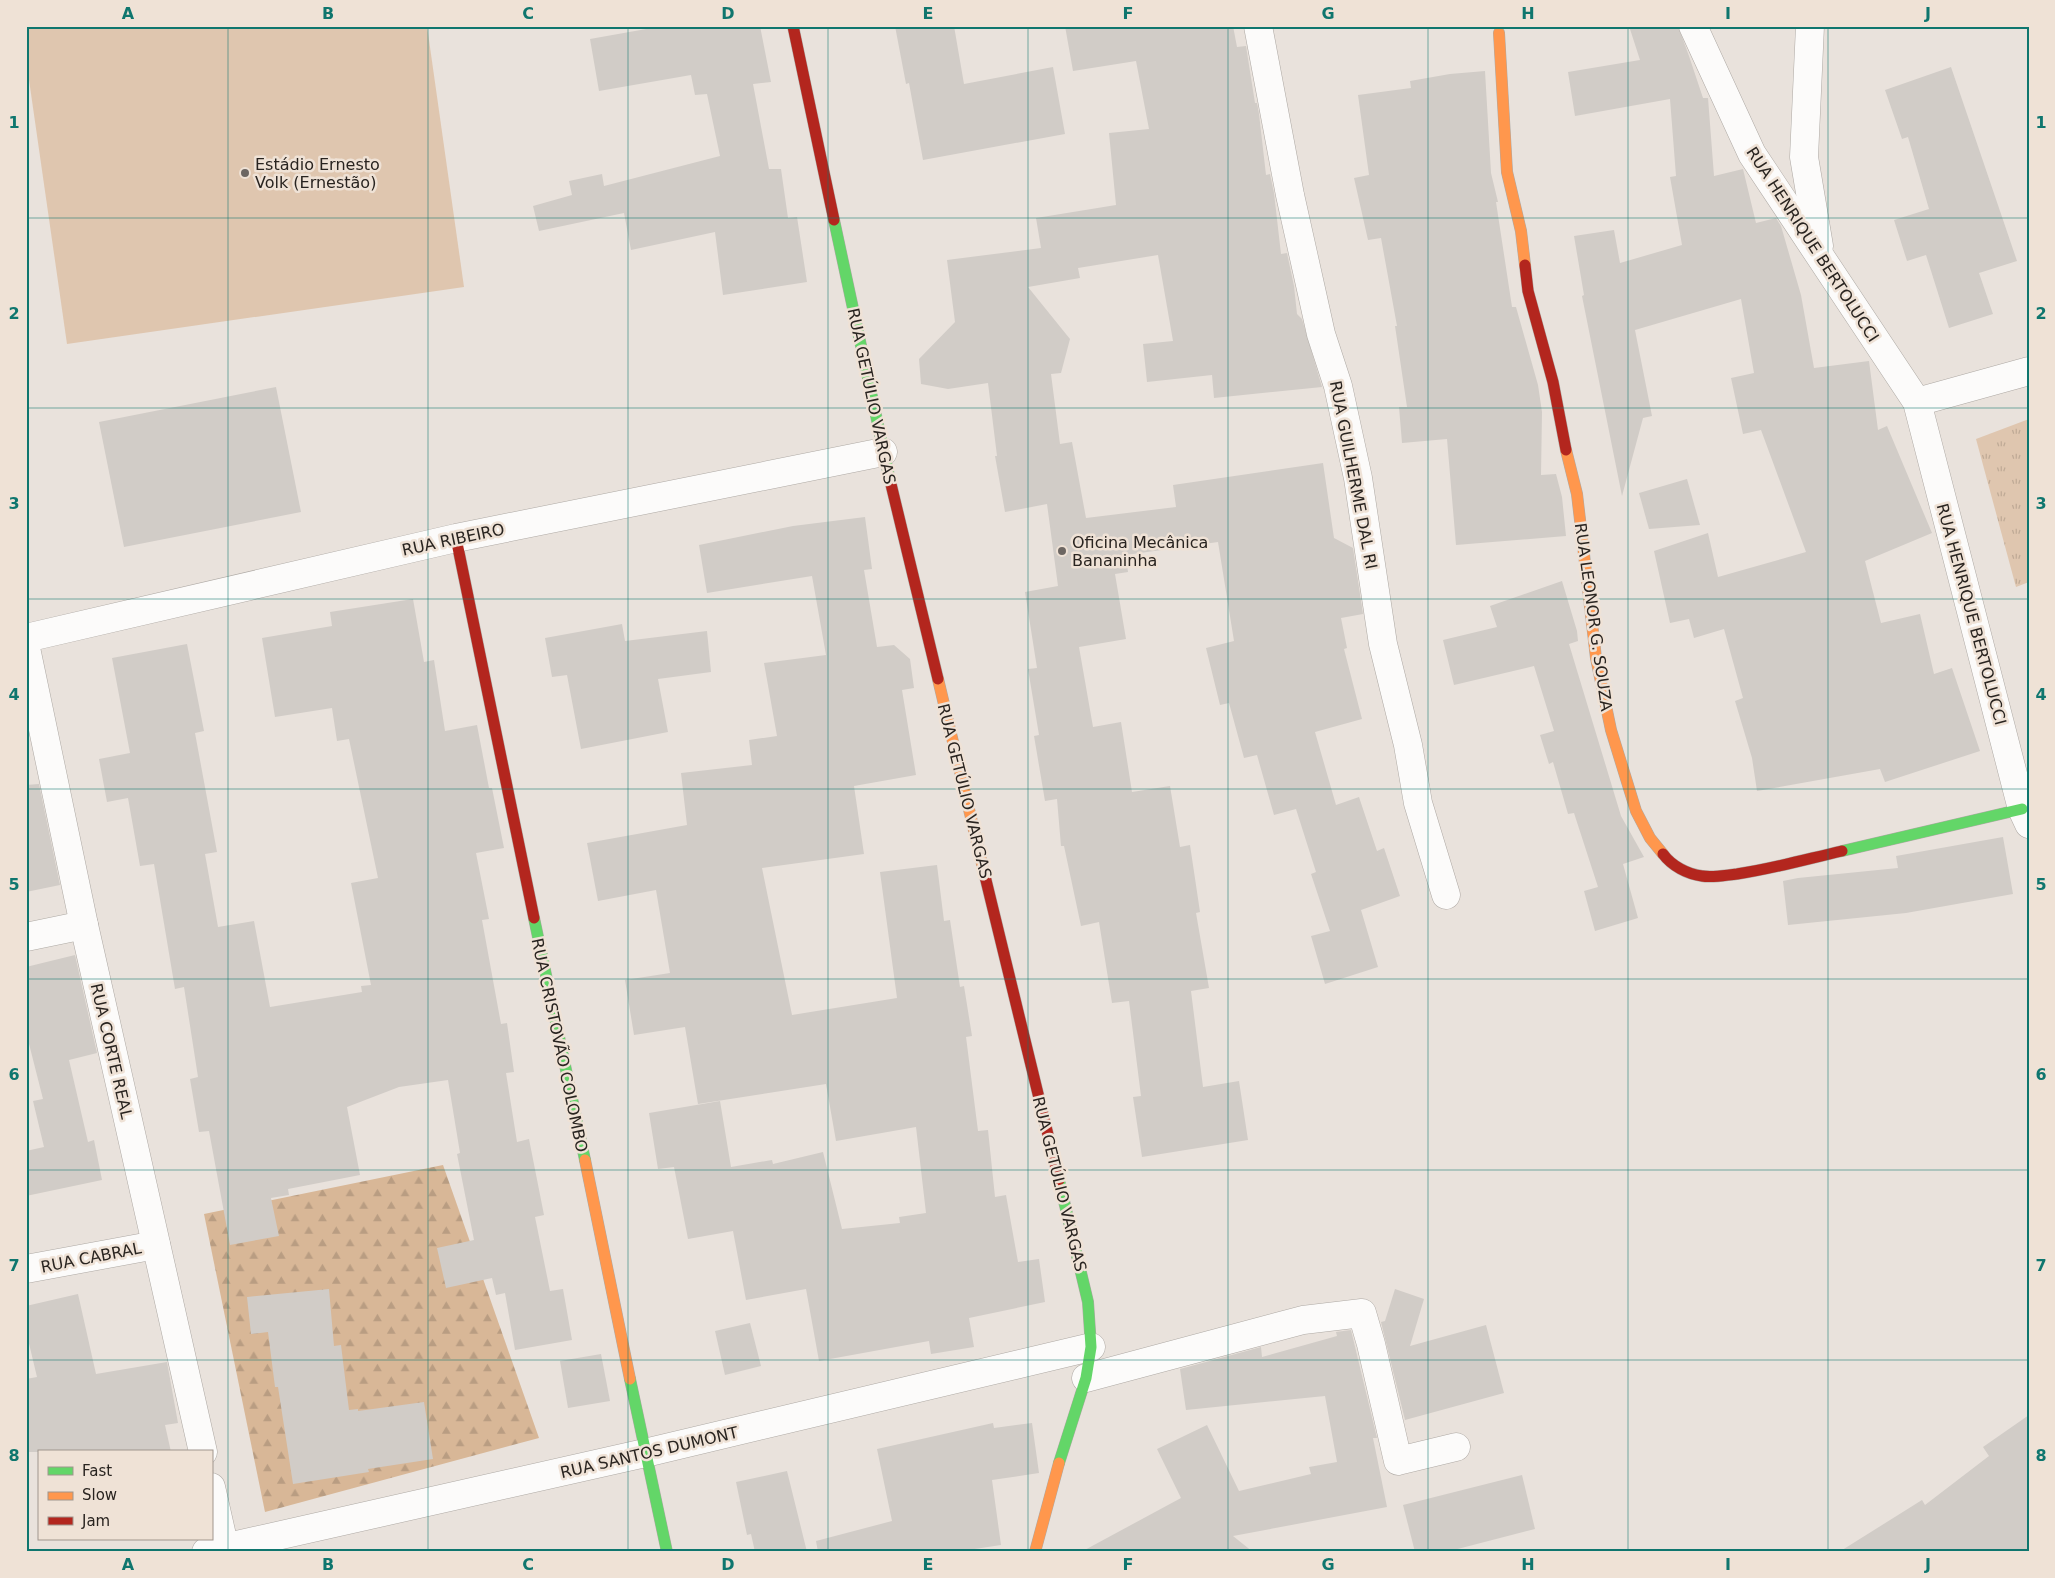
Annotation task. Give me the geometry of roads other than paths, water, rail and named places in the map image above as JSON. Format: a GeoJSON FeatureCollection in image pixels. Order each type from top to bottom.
{"type":"FeatureCollection","features":[{"type":"Feature","properties":{"kind":"street","name":"RUA GETÚLIO VARGAS"},"geometry":{"type":"LineString","coordinates":[[793,26],[883,452],[1088,1302],[1091,1347],[1086,1378],[1055,1476],[1035,1552]]}},
{"type":"Feature","properties":{"kind":"street","name":"RUA GUILHERME DAL RI"},"geometry":{"type":"LineString","coordinates":[[1258,26],[1290,195],[1321,334],[1338,386],[1358,478],[1376,584],[1383,644],[1408,745],[1418,803],[1446,894]]}},
{"type":"Feature","properties":{"kind":"street","name":"RUA HENRIQUE BERTOLUCCI"},"geometry":{"type":"LineString","coordinates":[[1693,26],[1752,154],[1821,255],[1916,402],[2026,817]]}},
{"type":"Feature","properties":{"kind":"street"},"geometry":{"type":"LineString","coordinates":[[1810,26],[1804,157],[1821,255]]}},
{"type":"Feature","properties":{"kind":"street","name":"RUA LEONOR G. SOUZA"},"geometry":{"type":"LineString","coordinates":[[1498,33],[1507,172],[1521,231],[1528,291],[1553,382],[1560,427],[1577,494],[1596,658],[1610,730],[1636,811],[1650,838],[1670,863],[1702,876],[1721,876],[1758,871],[2026,817]]}},
{"type":"Feature","properties":{"kind":"street"},"geometry":{"type":"LineString","coordinates":[[1916,402],[2029,371]]}},
{"type":"Feature","properties":{"kind":"street","name":"RUA RIBEIRO"},"geometry":{"type":"LineString","coordinates":[[26,638],[456,538],[883,452]]}},
{"type":"Feature","properties":{"kind":"street","name":"RUA CRISTOVÃO COLOMBO"},"geometry":{"type":"LineString","coordinates":[[456,538],[644,1453],[667,1552]]}},
{"type":"Feature","properties":{"kind":"street","name":"RUA CORTE REAL"},"geometry":{"type":"LineString","coordinates":[[26,648],[84,925],[203,1450]]}},
{"type":"Feature","properties":{"kind":"street"},"geometry":{"type":"LineString","coordinates":[[26,937],[84,925]]}},
{"type":"Feature","properties":{"kind":"street","name":"RUA CABRAL"},"geometry":{"type":"LineString","coordinates":[[26,1269],[156,1245]]}},
{"type":"Feature","properties":{"kind":"street"},"geometry":{"type":"LineString","coordinates":[[1086,1378],[1303,1320],[1362,1313],[1398,1461],[1456,1447]]}},
{"type":"Feature","properties":{"kind":"street","name":"RUA SANTOS DUMONT"},"geometry":{"type":"LineString","coordinates":[[215,1550],[644,1453],[1091,1347]]}},
{"type":"Feature","properties":{"kind":"street"},"geometry":{"type":"LineString","coordinates":[[212,1503],[215,1550]]}},
{"type":"Feature","properties":{"kind":"place","name":"Estádio Ernesto Volk (Ernestão)"},"geometry":{"type":"Point","coordinates":[245,173]}},
{"type":"Feature","properties":{"kind":"place","name":"Oficina Mecânica Bananinha"},"geometry":{"type":"Point","coordinates":[1062,551]}}]}
